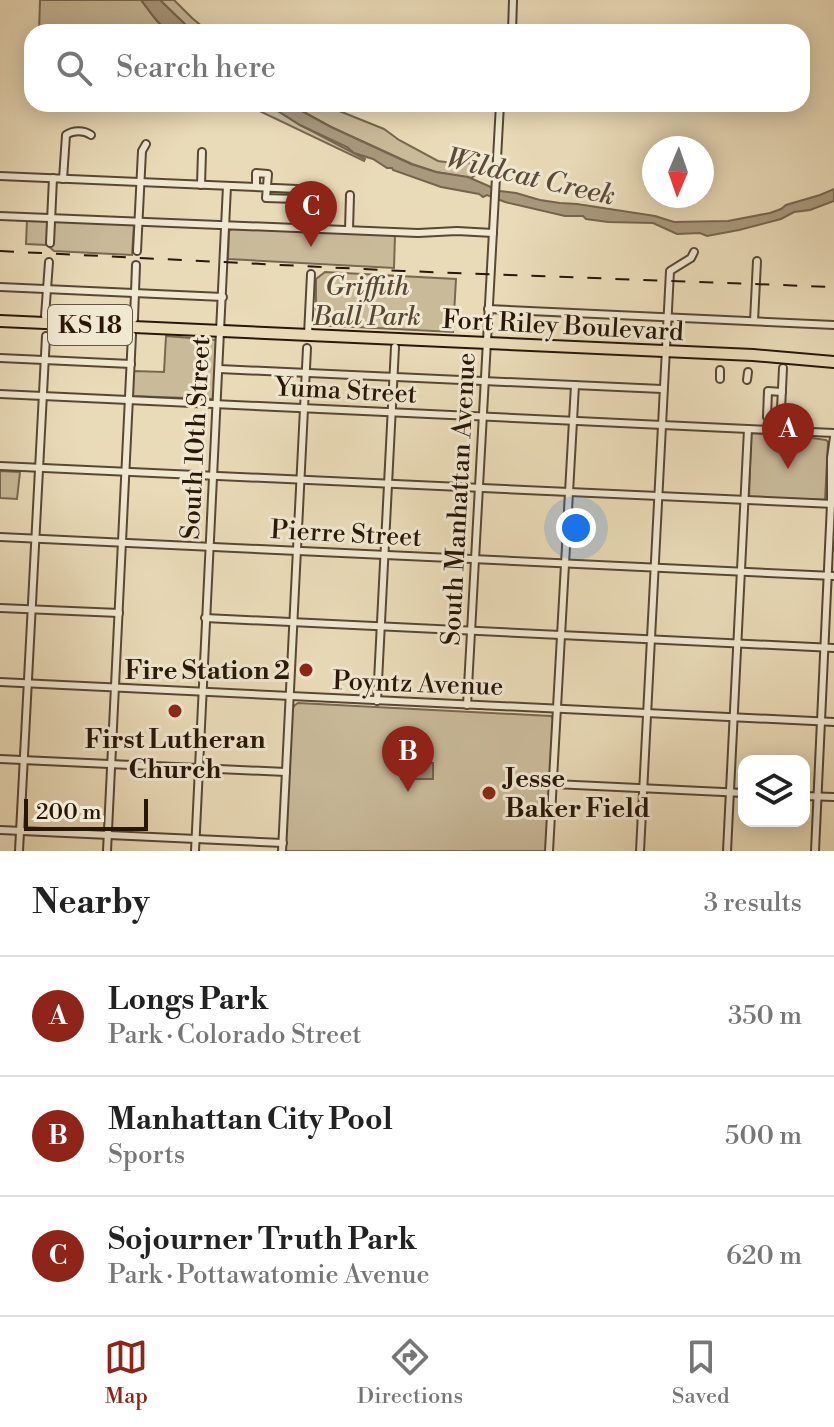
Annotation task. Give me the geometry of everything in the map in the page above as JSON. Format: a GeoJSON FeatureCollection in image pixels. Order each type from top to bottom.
{"type":"FeatureCollection","features":[{"type":"Feature","properties":{"kind":"highway","name":"Fort Riley Boulevard"},"geometry":{"type":"LineString","coordinates":[[0,321],[789,357],[834,362]]}},
{"type":"Feature","properties":{"kind":"highway","name":"Fort Riley Boulevard"},"geometry":{"type":"LineString","coordinates":[[789,357],[834,355]]}},
{"type":"Feature","properties":{"kind":"street"},"geometry":{"type":"LineString","coordinates":[[512,24],[513,0]]}},
{"type":"Feature","properties":{"kind":"street","name":"South Manhattan Avenue"},"geometry":{"type":"LineString","coordinates":[[467,705],[499,112]]}},
{"type":"Feature","properties":{"kind":"street"},"geometry":{"type":"LineString","coordinates":[[63,179],[66,135],[77,131],[91,135]]}},
{"type":"Feature","properties":{"kind":"street"},"geometry":{"type":"LineString","coordinates":[[137,251],[142,151],[146,144]]}},
{"type":"Feature","properties":{"kind":"street"},"geometry":{"type":"LineString","coordinates":[[201,185],[202,152]]}},
{"type":"Feature","properties":{"kind":"street"},"geometry":{"type":"LineString","coordinates":[[0,176],[53,178],[63,179],[140,182],[267,188],[297,189],[296,199],[266,198],[267,188],[268,174],[256,173],[256,187]]}},
{"type":"Feature","properties":{"kind":"street"},"geometry":{"type":"LineString","coordinates":[[50,243],[53,178]]}},
{"type":"Feature","properties":{"kind":"street","name":"South 10th Street"},"geometry":{"type":"LineString","coordinates":[[195,851],[227,186]]}},
{"type":"Feature","properties":{"kind":"street"},"geometry":{"type":"LineString","coordinates":[[349,230],[350,195]]}},
{"type":"Feature","properties":{"kind":"street"},"geometry":{"type":"LineString","coordinates":[[0,216],[418,233],[493,233]]}},
{"type":"Feature","properties":{"kind":"street"},"geometry":{"type":"LineString","coordinates":[[640,851],[670,271],[691,258],[694,252]]}},
{"type":"Feature","properties":{"kind":"street"},"geometry":{"type":"LineString","coordinates":[[754,321],[757,261]]}},
{"type":"Feature","properties":{"kind":"street"},"geometry":{"type":"LineString","coordinates":[[45,316],[49,262]]}},
{"type":"Feature","properties":{"kind":"street"},"geometry":{"type":"LineString","coordinates":[[134,319],[136,265]]}},
{"type":"Feature","properties":{"kind":"street"},"geometry":{"type":"LineString","coordinates":[[308,335],[311,274]]}},
{"type":"Feature","properties":{"kind":"street"},"geometry":{"type":"LineString","coordinates":[[0,287],[223,297]]}},
{"type":"Feature","properties":{"kind":"street"},"geometry":{"type":"LineString","coordinates":[[488,309],[834,325]]}},
{"type":"Feature","properties":{"kind":"street"},"geometry":{"type":"LineString","coordinates":[[107,851],[132,335]]}},
{"type":"Feature","properties":{"kind":"street"},"geometry":{"type":"LineString","coordinates":[[19,851],[46,336]]}},
{"type":"Feature","properties":{"kind":"street"},"geometry":{"type":"LineString","coordinates":[[377,701],[395,347]]}},
{"type":"Feature","properties":{"kind":"street"},"geometry":{"type":"LineString","coordinates":[[282,851],[307,348]]}},
{"type":"Feature","properties":{"kind":"street"},"geometry":{"type":"LineString","coordinates":[[0,358],[131,364]]}},
{"type":"Feature","properties":{"kind":"street"},"geometry":{"type":"LineString","coordinates":[[780,430],[783,368]]}},
{"type":"Feature","properties":{"kind":"street"},"geometry":{"type":"LineString","coordinates":[[219,369],[662,389]]}},
{"type":"Feature","properties":{"kind":"street"},"geometry":{"type":"LineString","coordinates":[[720,370],[720,379]]}},
{"type":"Feature","properties":{"kind":"street"},"geometry":{"type":"LineString","coordinates":[[747,380],[748,372]]}},
{"type":"Feature","properties":{"kind":"street"},"geometry":{"type":"LineString","coordinates":[[549,851],[575,385]]}},
{"type":"Feature","properties":{"kind":"street"},"geometry":{"type":"LineString","coordinates":[[781,417],[767,417],[767,404],[768,391],[782,392]]}},
{"type":"Feature","properties":{"kind":"street","name":"Yuma Street"},"geometry":{"type":"LineString","coordinates":[[0,394],[834,435]]}},
{"type":"Feature","properties":{"kind":"street"},"geometry":{"type":"LineString","coordinates":[[727,851],[748,429]]}},
{"type":"Feature","properties":{"kind":"street"},"geometry":{"type":"LineString","coordinates":[[815,851],[831,576],[831,458],[834,435]]}},
{"type":"Feature","properties":{"kind":"street"},"geometry":{"type":"LineString","coordinates":[[832,467],[834,458]]}},
{"type":"Feature","properties":{"kind":"street"},"geometry":{"type":"LineString","coordinates":[[0,466],[833,504]]}},
{"type":"Feature","properties":{"kind":"street","name":"Pierre Street"},"geometry":{"type":"LineString","coordinates":[[0,537],[831,576]]}},
{"type":"Feature","properties":{"kind":"street"},"geometry":{"type":"LineString","coordinates":[[0,608],[119,613]]}},
{"type":"Feature","properties":{"kind":"street"},"geometry":{"type":"LineString","coordinates":[[205,618],[834,648]]}},
{"type":"Feature","properties":{"kind":"street","name":"Poyntz Avenue"},"geometry":{"type":"LineString","coordinates":[[0,682],[834,722]]}},
{"type":"Feature","properties":{"kind":"street"},"geometry":{"type":"LineString","coordinates":[[0,759],[286,772]]}},
{"type":"Feature","properties":{"kind":"street"},"geometry":{"type":"LineString","coordinates":[[554,784],[738,793]]}},
{"type":"Feature","properties":{"kind":"street"},"geometry":{"type":"LineString","coordinates":[[810,796],[834,797]]}},
{"type":"Feature","properties":{"kind":"street"},"geometry":{"type":"LineString","coordinates":[[0,830],[283,843]]}},
{"type":"Feature","properties":{"kind":"green space"},"geometry":{"type":"Polygon","coordinates":[[[40,0],[141,0],[161,24],[39,24],[40,0]]]}},
{"type":"Feature","properties":{"kind":"green space"},"geometry":{"type":"Polygon","coordinates":[[[160,0],[174,0],[199,24],[185,24],[160,0]]]}},
{"type":"Feature","properties":{"kind":"green space"},"geometry":{"type":"Polygon","coordinates":[[[262,112],[280,112],[364,161],[262,112]]]}},
{"type":"Feature","properties":{"kind":"green space"},"geometry":{"type":"Polygon","coordinates":[[[304,112],[342,112],[384,129],[438,161],[452,163],[468,159],[474,176],[436,172],[412,164],[304,112]]]}},
{"type":"Feature","properties":{"kind":"green space"},"geometry":{"type":"Polygon","coordinates":[[[27,219],[134,224],[132,255],[54,251],[47,245],[26,244],[27,219]]]}},
{"type":"Feature","properties":{"kind":"green space"},"geometry":{"type":"Polygon","coordinates":[[[235,227],[395,235],[394,268],[228,259],[229,231],[235,227]]]}},
{"type":"Feature","properties":{"kind":"green space","name":"Griffith Ball Park"},"geometry":{"type":"Polygon","coordinates":[[[325,272],[456,279],[453,332],[316,325],[316,279],[325,272]]]}},
{"type":"Feature","properties":{"kind":"green space"},"geometry":{"type":"Polygon","coordinates":[[[166,336],[216,340],[214,399],[132,396],[134,371],[164,372],[166,336]]]}},
{"type":"Feature","properties":{"kind":"green space"},"geometry":{"type":"Polygon","coordinates":[[[751,433],[826,440],[825,500],[749,497],[751,433]]]}},
{"type":"Feature","properties":{"kind":"green space"},"geometry":{"type":"Polygon","coordinates":[[[0,471],[20,472],[17,499],[0,498],[0,471]]]}},
{"type":"Feature","properties":{"kind":"green space"},"geometry":{"type":"Polygon","coordinates":[[[298,703],[551,716],[554,720],[547,851],[285,851],[292,709],[298,703]]]}},
{"type":"Feature","properties":{"kind":"shaded area"},"geometry":{"type":"Polygon","coordinates":[[[141,0],[160,0],[185,24],[160,24],[141,0]]]}},
{"type":"Feature","properties":{"kind":"shaded area","name":"Wildcat Creek"},"geometry":{"type":"Polygon","coordinates":[[[280,112],[304,112],[411,164],[468,177],[500,191],[540,200],[655,216],[674,222],[728,221],[770,213],[834,189],[834,201],[739,230],[707,236],[700,233],[677,234],[653,223],[608,222],[583,216],[565,216],[487,195],[483,197],[441,187],[387,168],[280,112]]]}},
{"type":"Feature","properties":{"kind":"shaded area"},"geometry":{"type":"Polygon","coordinates":[[[433,763],[433,779],[401,779],[401,764],[433,763]]]}},
{"type":"Feature","properties":{"kind":"railway"},"geometry":{"type":"LineString","coordinates":[[0,251],[403,271],[834,287]]}},
{"type":"Feature","properties":{"kind":"place","name":"Sojourner Truth Park"},"geometry":{"type":"Point","coordinates":[311,247]}},
{"type":"Feature","properties":{"kind":"place","name":"Longs Park"},"geometry":{"type":"Point","coordinates":[788,469]}},
{"type":"Feature","properties":{"kind":"place","name":"Fire Station 2"},"geometry":{"type":"Point","coordinates":[306,670]}},
{"type":"Feature","properties":{"kind":"place","name":"First Lutheran Church"},"geometry":{"type":"Point","coordinates":[175,711]}},
{"type":"Feature","properties":{"kind":"place","name":"Manhattan City Pool"},"geometry":{"type":"Point","coordinates":[408,792]}},
{"type":"Feature","properties":{"kind":"place","name":"Jesse Baker Field"},"geometry":{"type":"Point","coordinates":[489,793]}}]}
